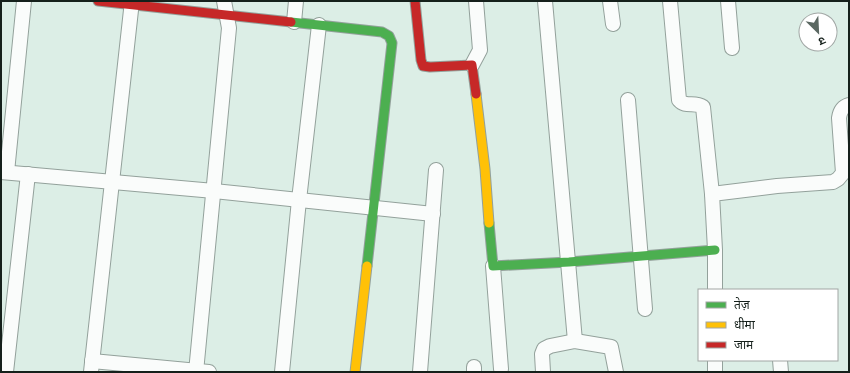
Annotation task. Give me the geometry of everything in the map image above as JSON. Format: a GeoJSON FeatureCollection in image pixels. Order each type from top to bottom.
{"type":"FeatureCollection","features":[{"type":"Feature","properties":{"kind":"street"},"geometry":{"type":"LineString","coordinates":[[24,1],[4,172],[214,191],[433,214]]}},
{"type":"Feature","properties":{"kind":"street"},"geometry":{"type":"LineString","coordinates":[[98,1],[132,2],[226,15],[382,32],[389,36],[392,43],[355,372]]}},
{"type":"Feature","properties":{"kind":"street"},"geometry":{"type":"LineString","coordinates":[[132,2],[91,366],[200,372],[214,191],[229,28],[224,1]]}},
{"type":"Feature","properties":{"kind":"street"},"geometry":{"type":"LineString","coordinates":[[294,22],[296,1]]}},
{"type":"Feature","properties":{"kind":"street"},"geometry":{"type":"LineString","coordinates":[[415,1],[421,60],[424,66],[472,65]]}},
{"type":"Feature","properties":{"kind":"street"},"geometry":{"type":"LineString","coordinates":[[476,1],[480,50],[472,65],[485,169],[501,369]]}},
{"type":"Feature","properties":{"kind":"street"},"geometry":{"type":"LineString","coordinates":[[545,1],[575,341]]}},
{"type":"Feature","properties":{"kind":"street"},"geometry":{"type":"LineString","coordinates":[[610,1],[612,24]]}},
{"type":"Feature","properties":{"kind":"street"},"geometry":{"type":"LineString","coordinates":[[670,1],[679,100],[682,103],[698,104],[702,107],[712,194],[715,250],[715,289]]}},
{"type":"Feature","properties":{"kind":"street"},"geometry":{"type":"LineString","coordinates":[[728,1],[732,48]]}},
{"type":"Feature","properties":{"kind":"street"},"geometry":{"type":"LineString","coordinates":[[282,372],[299,200],[319,25]]}},
{"type":"Feature","properties":{"kind":"street"},"geometry":{"type":"LineString","coordinates":[[628,100],[645,309]]}},
{"type":"Feature","properties":{"kind":"street"},"geometry":{"type":"LineString","coordinates":[[712,194],[777,186],[832,182],[838,179],[843,173],[840,112],[844,106],[849,105]]}},
{"type":"Feature","properties":{"kind":"street"},"geometry":{"type":"LineString","coordinates":[[420,372],[436,170]]}},
{"type":"Feature","properties":{"kind":"street"},"geometry":{"type":"LineString","coordinates":[[6,372],[28,174]]}},
{"type":"Feature","properties":{"kind":"street"},"geometry":{"type":"LineString","coordinates":[[493,266],[569,262],[715,250]]}},
{"type":"Feature","properties":{"kind":"street"},"geometry":{"type":"LineString","coordinates":[[543,372],[542,354],[544,349],[550,346],[575,341],[611,347],[616,372]]}},
{"type":"Feature","properties":{"kind":"street"},"geometry":{"type":"LineString","coordinates":[[715,361],[715,372]]}},
{"type":"Feature","properties":{"kind":"street"},"geometry":{"type":"LineString","coordinates":[[780,361],[781,372]]}},
{"type":"Feature","properties":{"kind":"traffic: fast"},"geometry":{"type":"LineString","coordinates":[[291,22],[382,32],[389,36],[392,43],[367,266]]}},
{"type":"Feature","properties":{"kind":"traffic: fast"},"geometry":{"type":"LineString","coordinates":[[489,223],[493,266],[569,262],[715,250]]}},
{"type":"Feature","properties":{"kind":"traffic: slow"},"geometry":{"type":"LineString","coordinates":[[476,94],[485,169],[489,223]]}},
{"type":"Feature","properties":{"kind":"traffic: slow"},"geometry":{"type":"LineString","coordinates":[[355,372],[367,266]]}},
{"type":"Feature","properties":{"kind":"traffic: jam"},"geometry":{"type":"LineString","coordinates":[[98,1],[291,22]]}},
{"type":"Feature","properties":{"kind":"traffic: jam"},"geometry":{"type":"LineString","coordinates":[[415,1],[421,60],[423,66],[472,65],[476,94]]}}]}
